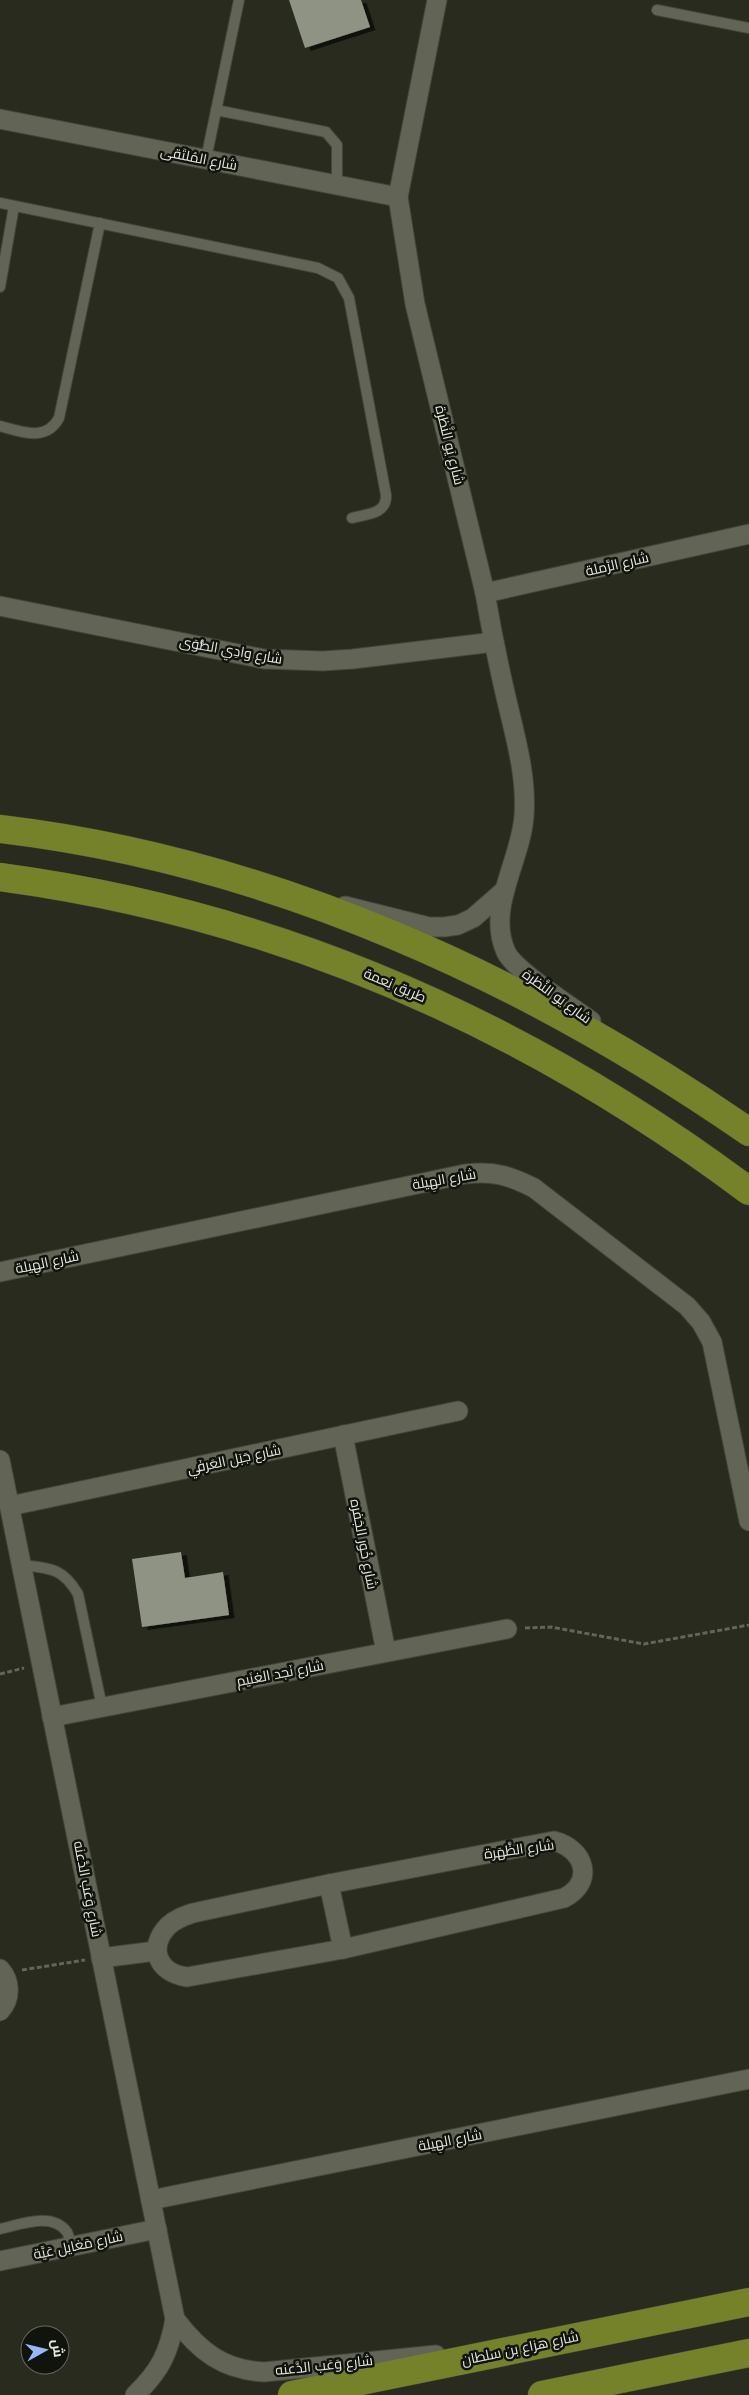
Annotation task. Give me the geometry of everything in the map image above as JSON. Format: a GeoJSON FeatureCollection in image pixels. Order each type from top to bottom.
{"type":"FeatureCollection","features":[{"type":"Feature","properties":{"kind":"main road"},"geometry":{"type":"LineString","coordinates":[[0,829],[88,842],[143,854],[264,888],[383,931],[499,982],[610,1042],[664,1075],[749,1132]]}},
{"type":"Feature","properties":{"kind":"main road","name":"طريق نِعمة"},"geometry":{"type":"LineString","coordinates":[[0,877],[82,890],[197,916],[283,942],[376,976],[491,1028],[555,1063],[655,1124],[749,1191]]}},
{"type":"Feature","properties":{"kind":"main road","name":"شارع هزاع بن سلطان"},"geometry":{"type":"LineString","coordinates":[[292,2395],[749,2302]]}},
{"type":"Feature","properties":{"kind":"main road"},"geometry":{"type":"LineString","coordinates":[[542,2395],[749,2353]]}},
{"type":"Feature","properties":{"kind":"street","name":"شارع يَو النَّظرة"},"geometry":{"type":"LineString","coordinates":[[436,0],[398,197],[415,304],[485,594],[518,745],[524,787],[524,816],[520,848],[506,889],[499,920],[502,940],[513,963],[664,1075]]}},
{"type":"Feature","properties":{"kind":"street","name":"شارع المُلتَقى"},"geometry":{"type":"LineString","coordinates":[[0,119],[398,197]]}},
{"type":"Feature","properties":{"kind":"street","name":"شارع الرَّملة"},"geometry":{"type":"LineString","coordinates":[[485,594],[749,534]]}},
{"type":"Feature","properties":{"kind":"street","name":"شارع وادِي الطُّوَى"},"geometry":{"type":"LineString","coordinates":[[0,606],[264,659],[338,660],[494,642]]}},
{"type":"Feature","properties":{"kind":"street","name":"شارع يَو النَّظرة"},"geometry":{"type":"LineString","coordinates":[[264,888],[404,919],[429,927],[458,925],[473,918],[506,889]]}},
{"type":"Feature","properties":{"kind":"street","name":"شارع الهِيلة"},"geometry":{"type":"LineString","coordinates":[[0,1272],[465,1174],[496,1173],[512,1177],[534,1188],[687,1306],[701,1322],[712,1342],[749,1520]]}},
{"type":"Feature","properties":{"kind":"street","name":"شارع جَبَل العَرفَي"},"geometry":{"type":"LineString","coordinates":[[10,1506],[458,1411]]}},
{"type":"Feature","properties":{"kind":"street","name":"شارع خُور الجَفره"},"geometry":{"type":"LineString","coordinates":[[343,1436],[386,1652]]}},
{"type":"Feature","properties":{"kind":"street","name":"شارع وَعَب الدَّعنه"},"geometry":{"type":"LineString","coordinates":[[0,1460],[175,2319],[170,2345],[160,2366],[151,2379],[135,2395]]}},
{"type":"Feature","properties":{"kind":"street","name":"شارع نَجد الغنَيم"},"geometry":{"type":"LineString","coordinates":[[52,1717],[507,1629]]}},
{"type":"Feature","properties":{"kind":"street","name":"شارع الظَّهَرة"},"geometry":{"type":"LineString","coordinates":[[554,1841],[567,1844],[577,1854],[582,1866],[582,1880],[575,1892],[564,1898],[343,1949],[187,1977],[174,1975],[164,1968],[156,1951],[158,1941],[168,1926],[178,1918],[329,1884],[554,1841]]}},
{"type":"Feature","properties":{"kind":"street"},"geometry":{"type":"LineString","coordinates":[[329,1884],[343,1949]]}},
{"type":"Feature","properties":{"kind":"street"},"geometry":{"type":"LineString","coordinates":[[101,1958],[156,1951]]}},
{"type":"Feature","properties":{"kind":"street"},"geometry":{"type":"LineString","coordinates":[[0,2011],[7,2001],[9,1991],[2,1970]]}},
{"type":"Feature","properties":{"kind":"street","name":"شارع الهِيلة"},"geometry":{"type":"LineString","coordinates":[[151,2200],[749,2079]]}},
{"type":"Feature","properties":{"kind":"street","name":"شارع مَغايل عَيَّة"},"geometry":{"type":"LineString","coordinates":[[0,2261],[157,2229]]}},
{"type":"Feature","properties":{"kind":"street","name":"شارع وَعَب الدَّعنه"},"geometry":{"type":"LineString","coordinates":[[175,2319],[192,2341],[203,2350],[224,2364],[245,2371],[264,2372],[434,2355],[493,2354]]}},
{"type":"Feature","properties":{"kind":"lane"},"geometry":{"type":"LineString","coordinates":[[206,159],[240,0]]}},
{"type":"Feature","properties":{"kind":"lane"},"geometry":{"type":"LineString","coordinates":[[657,10],[749,28]]}},
{"type":"Feature","properties":{"kind":"lane"},"geometry":{"type":"LineString","coordinates":[[216,110],[326,132],[337,144],[337,186]]}},
{"type":"Feature","properties":{"kind":"lane"},"geometry":{"type":"LineString","coordinates":[[0,203],[325,270],[343,284],[348,298],[386,495],[386,501],[380,510],[352,518]]}},
{"type":"Feature","properties":{"kind":"lane"},"geometry":{"type":"LineString","coordinates":[[0,287],[14,206]]}},
{"type":"Feature","properties":{"kind":"lane"},"geometry":{"type":"LineString","coordinates":[[0,426],[28,433],[42,433],[56,424],[60,418],[100,223]]}},
{"type":"Feature","properties":{"kind":"lane"},"geometry":{"type":"LineString","coordinates":[[22,1565],[48,1568],[59,1572],[70,1581],[78,1594],[102,1707]]}},
{"type":"Feature","properties":{"kind":"lane"},"geometry":{"type":"LineString","coordinates":[[0,2229],[43,2220],[57,2224],[67,2232],[71,2247]]}},
{"type":"Feature","properties":{"kind":"path"},"geometry":{"type":"LineString","coordinates":[[507,1629],[551,1627],[644,1644],[749,1625]]}},
{"type":"Feature","properties":{"kind":"path"},"geometry":{"type":"LineString","coordinates":[[0,1674],[42,1663]]}},
{"type":"Feature","properties":{"kind":"path"},"geometry":{"type":"LineString","coordinates":[[2,1970],[101,1958]]}},
{"type":"Feature","properties":{"kind":"building"},"geometry":{"type":"Polygon","coordinates":[[[289,0],[361,0],[370,27],[305,48],[289,0]]]}},
{"type":"Feature","properties":{"kind":"building"},"geometry":{"type":"Polygon","coordinates":[[[181,1552],[185,1578],[223,1572],[229,1615],[142,1627],[132,1559],[181,1552]]]}}]}
